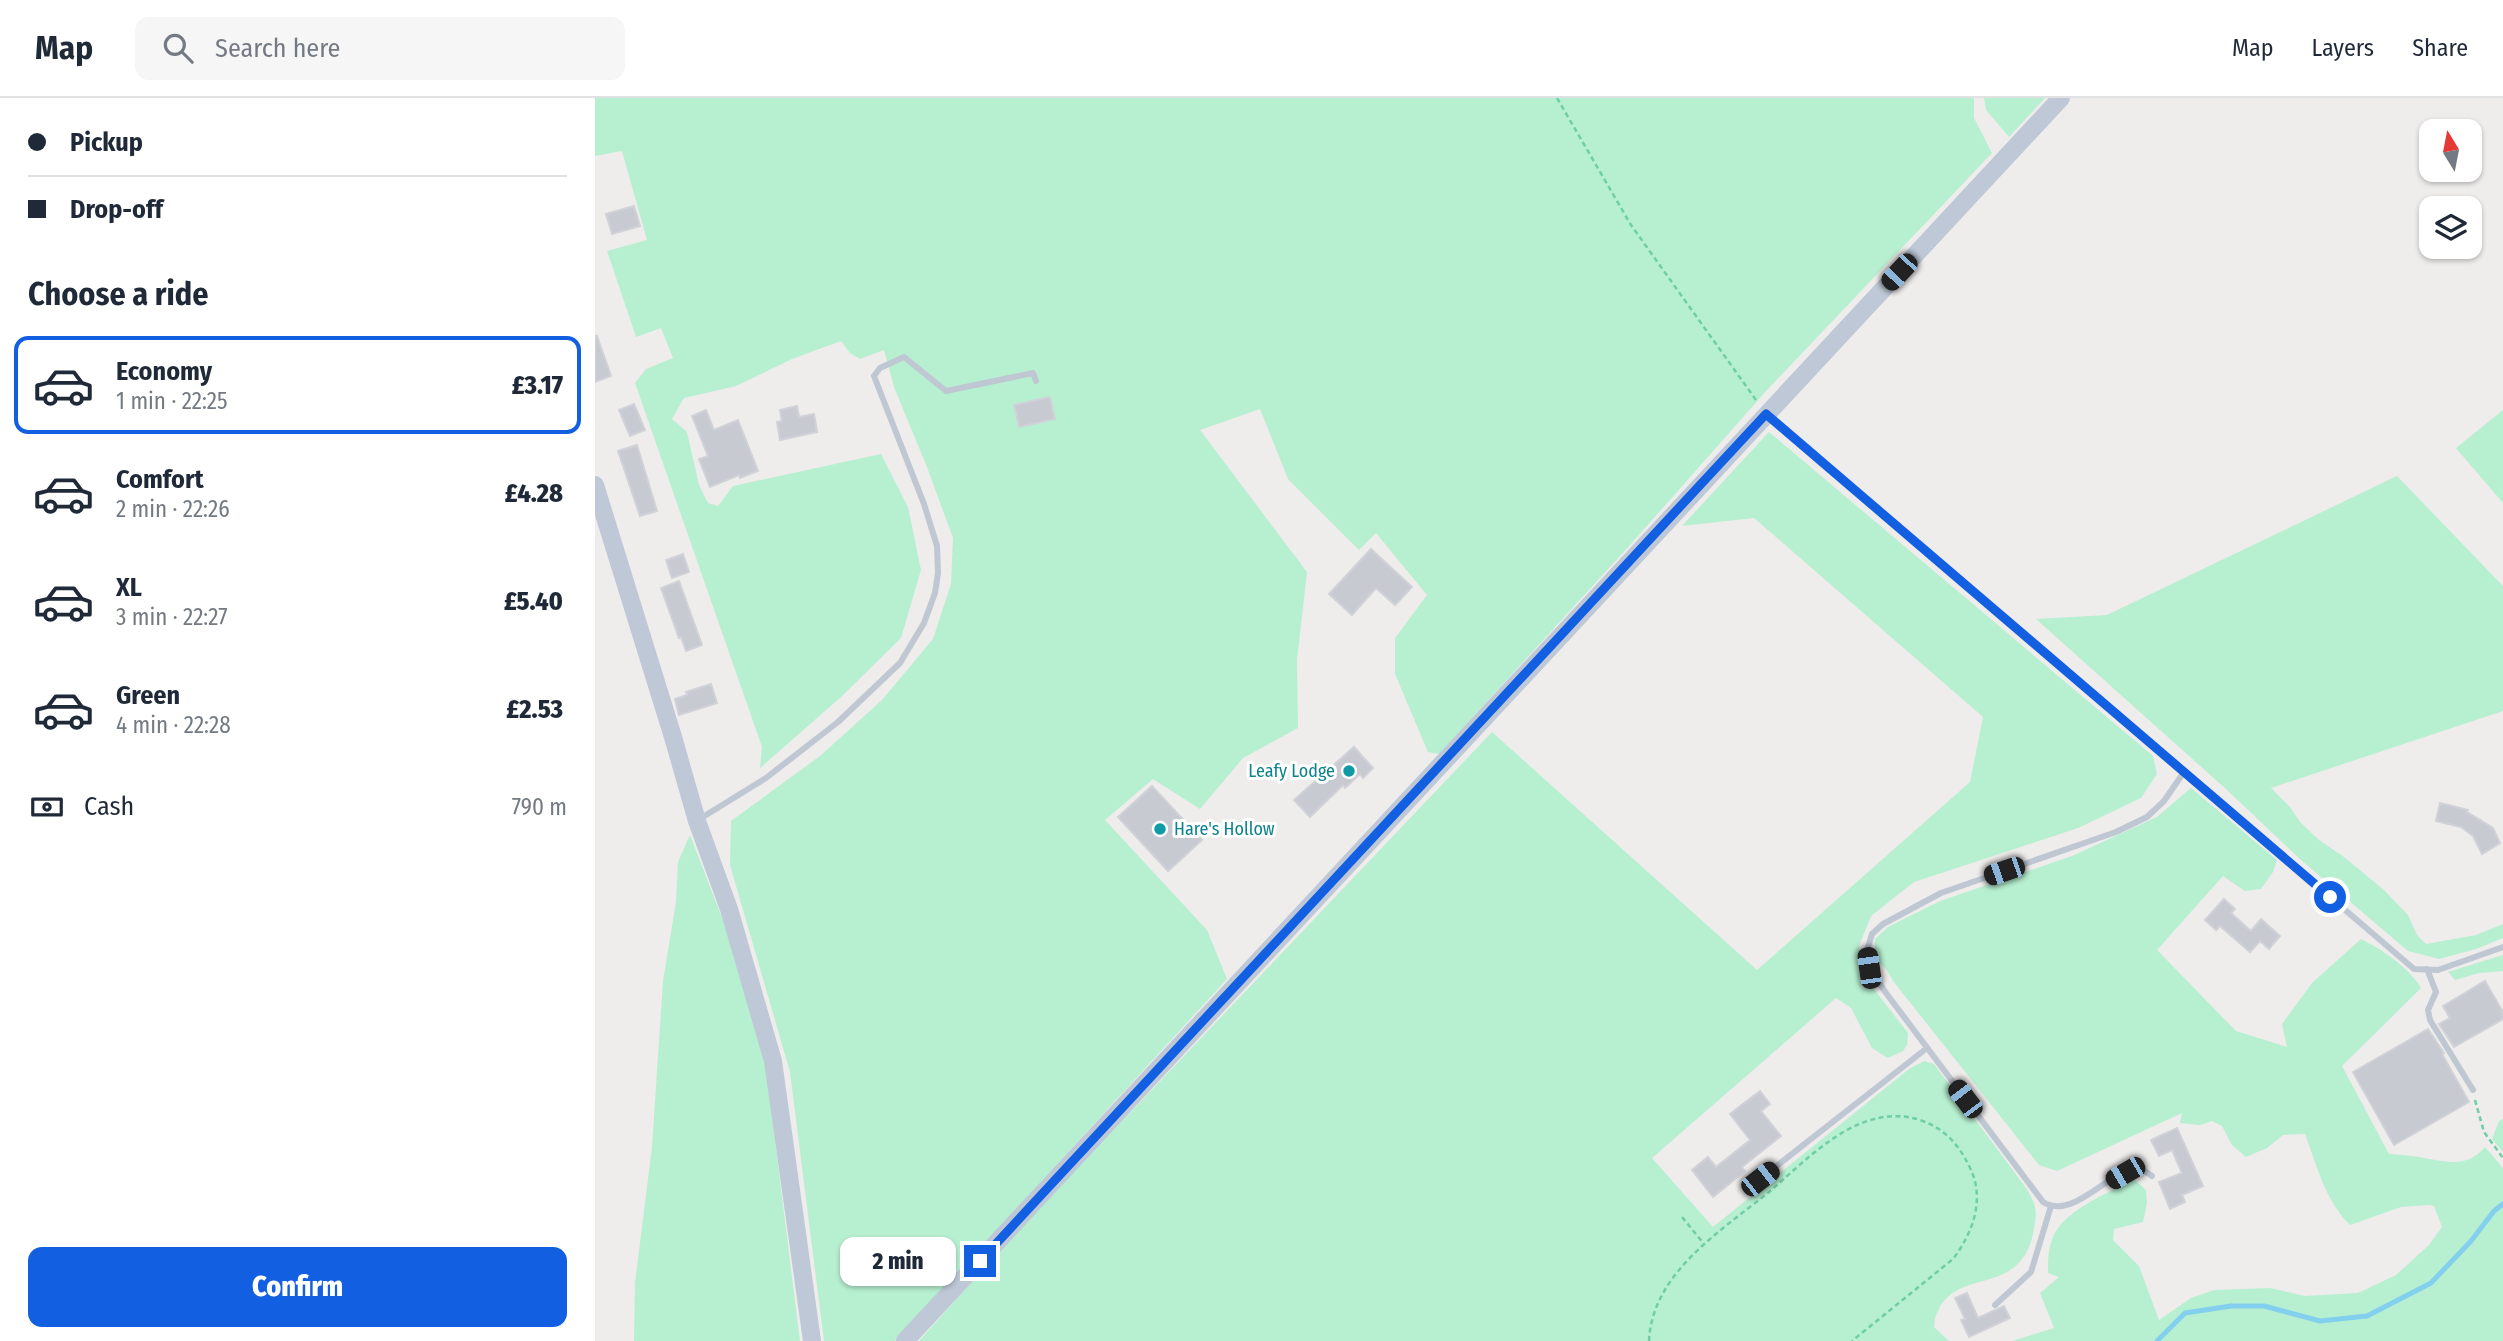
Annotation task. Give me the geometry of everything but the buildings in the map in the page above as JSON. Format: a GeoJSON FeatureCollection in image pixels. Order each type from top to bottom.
{"type":"FeatureCollection","features":[{"type":"Feature","properties":{"kind":"street"},"geometry":{"type":"LineString","coordinates":[[905,1341],[2060,98]]}},
{"type":"Feature","properties":{"kind":"street"},"geometry":{"type":"LineString","coordinates":[[595,485],[697,821],[729,909],[773,1061],[812,1341]]}},
{"type":"Feature","properties":{"kind":"lane"},"geometry":{"type":"LineString","coordinates":[[697,821],[766,778],[838,722],[900,663],[924,623],[935,593],[938,573],[937,547],[924,504],[874,376],[880,368],[904,357],[946,391],[1033,373],[1036,381]]}},
{"type":"Feature","properties":{"kind":"lane"},"geometry":{"type":"LineString","coordinates":[[1766,414],[2414,969],[2438,970],[2503,947]]}},
{"type":"Feature","properties":{"kind":"lane"},"geometry":{"type":"LineString","coordinates":[[2152,1175],[2141,1170],[2125,1173],[2064,1208],[2043,1202],[1869,968],[1867,950],[1871,934],[1882,924],[1941,893],[2116,832],[2147,817],[2164,801],[2184,772]]}},
{"type":"Feature","properties":{"kind":"lane"},"geometry":{"type":"LineString","coordinates":[[2427,969],[2435,992],[2428,1010],[2430,1020],[2473,1090]]}},
{"type":"Feature","properties":{"kind":"lane"},"geometry":{"type":"LineString","coordinates":[[1760,1179],[1927,1048]]}},
{"type":"Feature","properties":{"kind":"lane"},"geometry":{"type":"LineString","coordinates":[[1995,1305],[2031,1272],[2051,1206]]}},
{"type":"Feature","properties":{"kind":"path"},"geometry":{"type":"LineString","coordinates":[[1557,98],[1632,225],[1711,341],[1766,414]]}},
{"type":"Feature","properties":{"kind":"path"},"geometry":{"type":"LineString","coordinates":[[2473,1090],[2484,1132],[2503,1158]]}},
{"type":"Feature","properties":{"kind":"path"},"geometry":{"type":"LineString","coordinates":[[1649,1341],[1653,1315],[1663,1294],[1676,1275],[1705,1244],[1836,1136],[1854,1125],[1872,1119],[1907,1116],[1939,1128],[1956,1142],[1966,1158],[1976,1184],[1976,1215],[1953,1259],[1852,1341]]}},
{"type":"Feature","properties":{"kind":"path"},"geometry":{"type":"LineString","coordinates":[[1682,1216],[1705,1244]]}},
{"type":"Feature","properties":{"kind":"green space"},"geometry":{"type":"Polygon","coordinates":[[[595,98],[1974,98],[1974,118],[1992,153],[1767,390],[1439,754],[1428,752],[1395,674],[1395,638],[1427,595],[1376,533],[1359,550],[1288,479],[1260,409],[1200,430],[1307,572],[1297,660],[1298,728],[1243,758],[1200,809],[1153,779],[1105,820],[1207,930],[1227,979],[895,1341],[824,1341],[790,1072],[730,865],[731,821],[820,756],[882,700],[933,639],[951,584],[953,538],[894,387],[884,350],[860,359],[850,353],[841,341],[792,359],[736,386],[684,398],[672,419],[687,432],[699,485],[708,503],[718,506],[733,486],[881,454],[908,507],[921,570],[901,638],[841,697],[760,768],[762,747],[635,383],[646,369],[673,358],[661,328],[636,337],[607,251],[647,240],[622,151],[595,156],[595,98]]]}},
{"type":"Feature","properties":{"kind":"green space"},"geometry":{"type":"Polygon","coordinates":[[[1984,98],[2045,98],[2009,137],[1986,110],[1984,98]]]}},
{"type":"Feature","properties":{"kind":"green space"},"geometry":{"type":"Polygon","coordinates":[[[2503,410],[2503,503],[2456,448],[2503,410]]]}},
{"type":"Feature","properties":{"kind":"green space"},"geometry":{"type":"Polygon","coordinates":[[[1769,432],[2153,756],[2157,774],[2141,798],[2078,828],[1914,882],[1871,916],[1859,946],[1863,975],[1908,1033],[1907,1045],[1903,1051],[1888,1058],[1872,1048],[1851,1008],[1836,998],[1652,1158],[1713,1227],[1909,1069],[1924,1061],[1934,1064],[2026,1188],[2035,1210],[2033,1234],[2026,1254],[2015,1266],[2002,1274],[1959,1289],[1947,1298],[1938,1311],[1934,1327],[1949,1341],[919,1341],[1071,1171],[1128,1115],[1492,732],[1757,970],[1970,782],[1983,717],[1754,518],[1682,526],[1769,432]]]}},
{"type":"Feature","properties":{"kind":"green space"},"geometry":{"type":"Polygon","coordinates":[[[2397,476],[2503,586],[2503,711],[2271,788],[2319,840],[2384,890],[2408,915],[2417,935],[2426,944],[2476,935],[2503,924],[2503,938],[2439,959],[2408,951],[2300,859],[2036,619],[2107,615],[2397,476]]]}},
{"type":"Feature","properties":{"kind":"green space"},"geometry":{"type":"Polygon","coordinates":[[[2191,788],[2277,860],[2273,872],[2261,889],[2245,891],[2223,876],[2157,950],[2236,1031],[2287,1047],[2282,1024],[2312,983],[2361,939],[2386,954],[2409,973],[2421,988],[2342,1066],[2389,1154],[2459,1162],[2473,1157],[2485,1147],[2503,1168],[2503,1341],[2012,1341],[2054,1328],[2040,1293],[2059,1277],[2048,1273],[2050,1248],[2057,1230],[2075,1211],[2135,1180],[2146,1190],[2147,1203],[2143,1222],[2114,1229],[2113,1240],[2139,1266],[2159,1320],[2191,1298],[2214,1290],[2270,1288],[2305,1296],[2358,1293],[2396,1275],[2429,1245],[2442,1227],[2434,1206],[2429,1205],[2401,1207],[2350,1225],[2328,1194],[2305,1134],[2283,1135],[2267,1148],[2246,1157],[2232,1145],[2222,1126],[2212,1121],[2200,1125],[2180,1123],[2182,1113],[2057,1171],[2039,1165],[1875,958],[1875,939],[1888,927],[1940,901],[2072,856],[2157,817],[2191,788]]]}},
{"type":"Feature","properties":{"kind":"green space"},"geometry":{"type":"Polygon","coordinates":[[[690,835],[726,928],[765,1060],[800,1341],[634,1341],[635,1283],[652,1147],[663,981],[676,902],[678,862],[690,835]]]}},
{"type":"Feature","properties":{"kind":"green space"},"geometry":{"type":"Polygon","coordinates":[[[2503,955],[2503,971],[2479,973],[2455,980],[2448,972],[2503,955]]]}},
{"type":"Feature","properties":{"kind":"green space"},"geometry":{"type":"Polygon","coordinates":[[[2503,1119],[2503,1152],[2492,1139],[2499,1121],[2503,1119]]]}},
{"type":"Feature","properties":{"kind":"waterway"},"geometry":{"type":"LineString","coordinates":[[2157,1341],[2185,1313],[2231,1306],[2264,1306],[2320,1321],[2367,1316],[2431,1283],[2503,1204]]}},
{"type":"Feature","properties":{"kind":"place","name":"Leafy Lodge"},"geometry":{"type":"Point","coordinates":[1349,771]}},
{"type":"Feature","properties":{"kind":"place","name":"Hare's Hollow"},"geometry":{"type":"Point","coordinates":[1160,829]}},
{"type":"Feature","properties":{"kind":"route"},"geometry":{"type":"LineString","coordinates":[[980,1261],[1766,414],[2330,897]]}}]}
